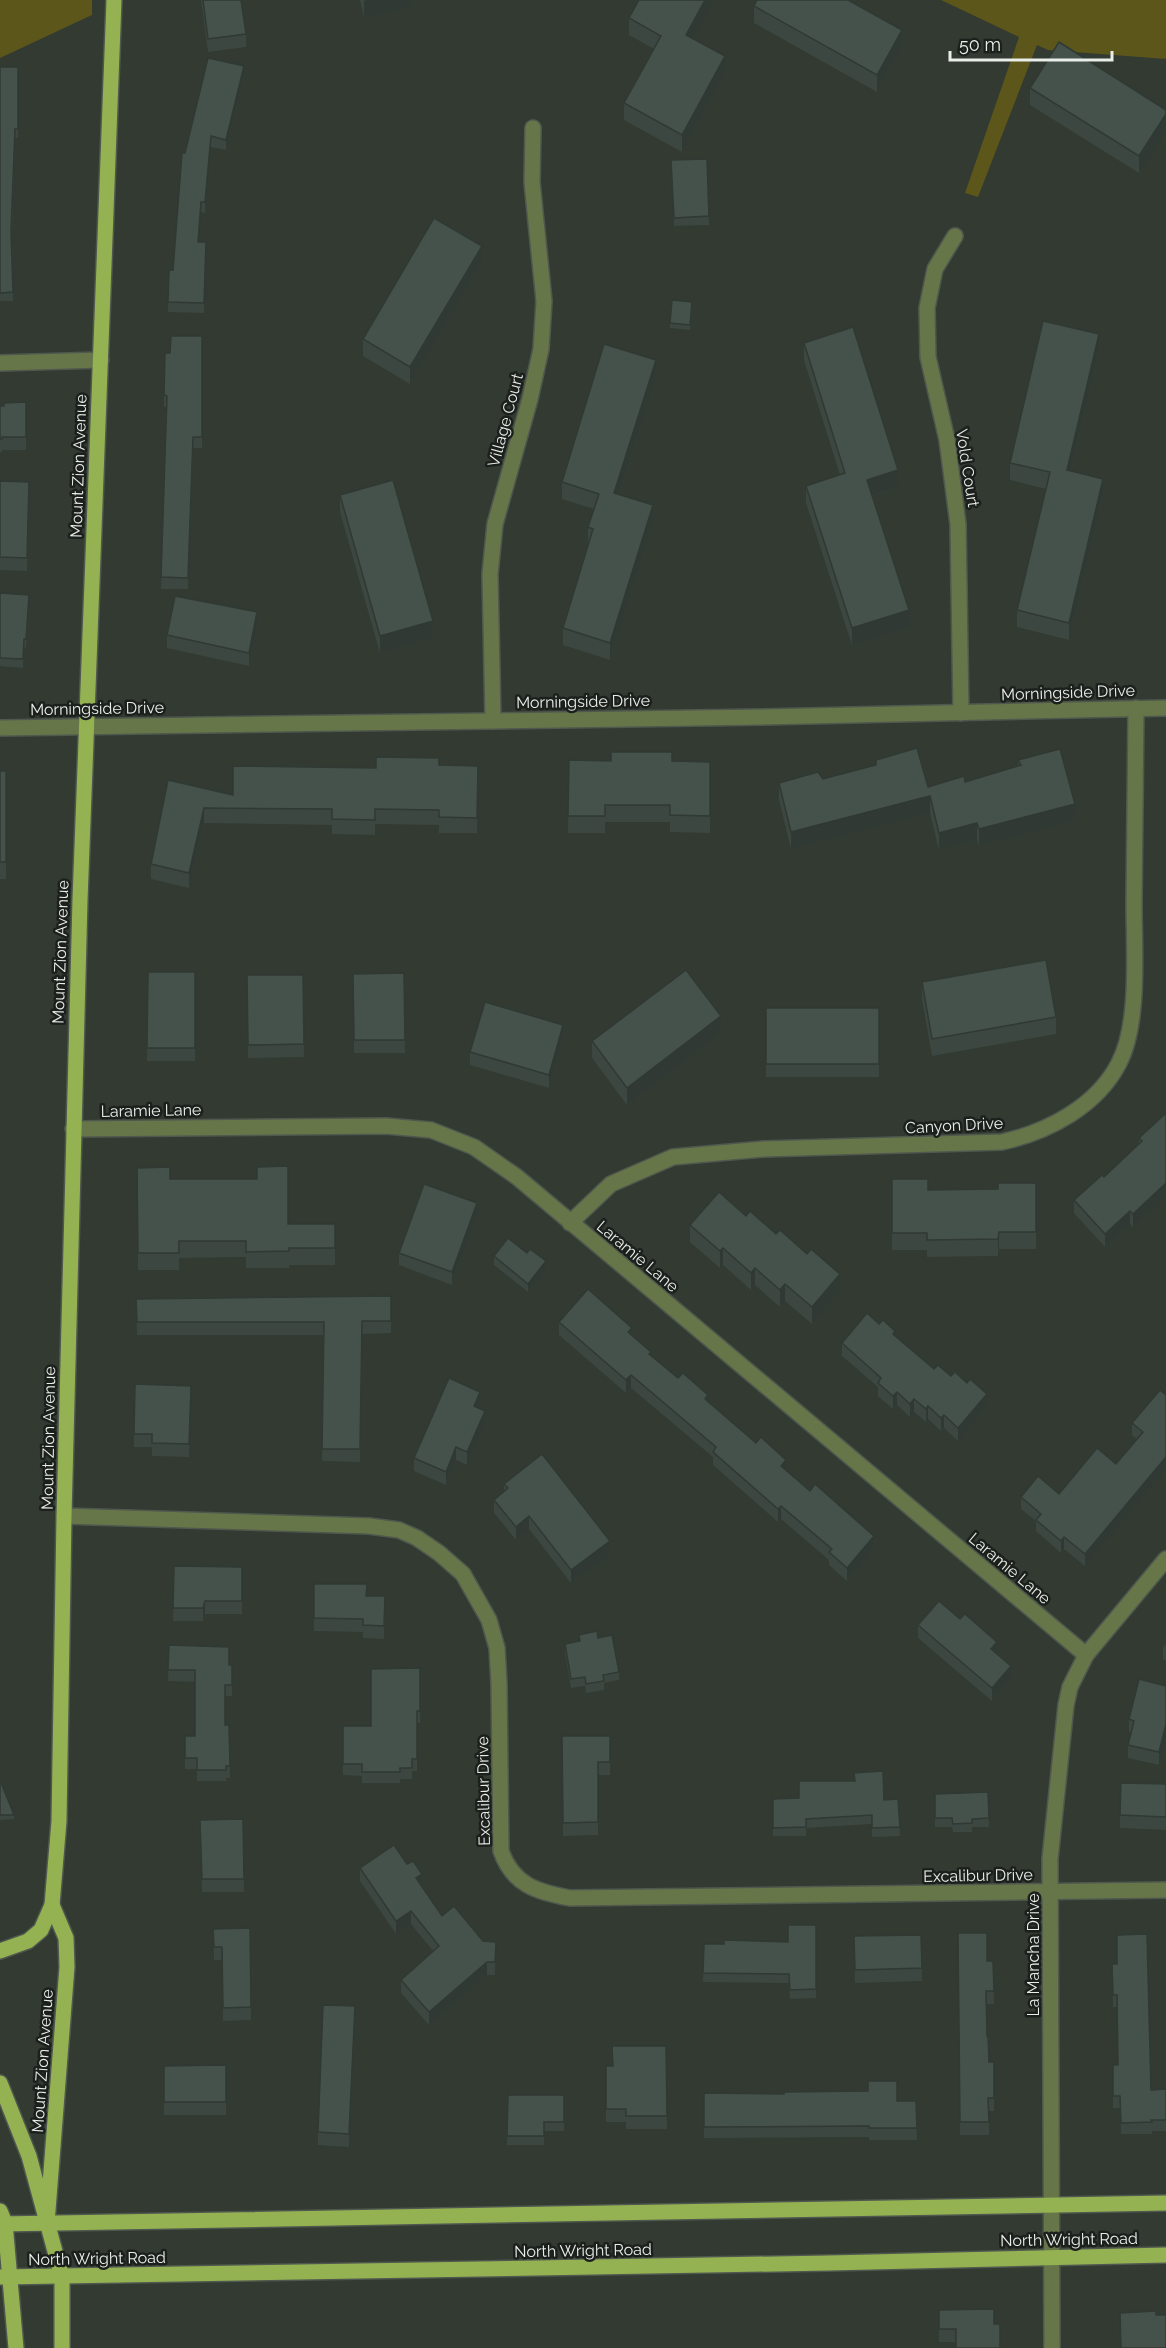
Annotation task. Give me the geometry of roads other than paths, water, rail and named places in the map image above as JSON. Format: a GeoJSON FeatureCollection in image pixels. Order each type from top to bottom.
{"type":"FeatureCollection","features":[{"type":"Feature","properties":{"kind":"main road","name":"Mount Zion Avenue"},"geometry":{"type":"LineString","coordinates":[[0,1952],[28,1941],[41,1930],[52,1905],[59,1821],[73,1129],[85,726],[114,0]]}},
{"type":"Feature","properties":{"kind":"main road","name":"Mount Zion Avenue"},"geometry":{"type":"LineString","coordinates":[[47,2223],[67,1967],[66,1938],[52,1905]]}},
{"type":"Feature","properties":{"kind":"main road"},"geometry":{"type":"LineString","coordinates":[[0,2083],[29,2156],[62,2277],[62,2348]]}},
{"type":"Feature","properties":{"kind":"main road"},"geometry":{"type":"LineString","coordinates":[[16,2348],[5,2278],[2,2219],[47,2223],[1166,2203]]}},
{"type":"Feature","properties":{"kind":"main road","name":"North Wright Road"},"geometry":{"type":"LineString","coordinates":[[5,2278],[1166,2255]]}},
{"type":"Feature","properties":{"kind":"street","name":"Village Court"},"geometry":{"type":"LineString","coordinates":[[493,721],[490,574],[495,524],[531,399],[541,349],[544,301],[532,182],[533,129]]}},
{"type":"Feature","properties":{"kind":"street","name":"Vold Court"},"geometry":{"type":"LineString","coordinates":[[955,236],[935,269],[927,308],[928,357],[947,440],[958,524],[961,713]]}},
{"type":"Feature","properties":{"kind":"street"},"geometry":{"type":"LineString","coordinates":[[0,363],[101,360]]}},
{"type":"Feature","properties":{"kind":"street","name":"Canyon Drive"},"geometry":{"type":"LineString","coordinates":[[570,1223],[611,1184],[673,1157],[764,1149],[1002,1142],[1055,1123],[1099,1092],[1120,1061],[1131,1021],[1134,967],[1136,708]]}},
{"type":"Feature","properties":{"kind":"street","name":"Morningside Drive"},"geometry":{"type":"LineString","coordinates":[[0,728],[1166,708]]}},
{"type":"Feature","properties":{"kind":"street","name":"Laramie Lane"},"geometry":{"type":"LineString","coordinates":[[73,1129],[386,1126],[431,1130],[474,1147],[517,1177],[1086,1655]]}},
{"type":"Feature","properties":{"kind":"street","name":"Excalibur Drive"},"geometry":{"type":"LineString","coordinates":[[64,1516],[369,1526],[399,1530],[417,1538],[439,1553],[454,1565],[472,1587],[489,1620],[494,1637],[499,1684],[501,1851],[507,1868],[518,1879],[535,1889],[570,1898],[1166,1890]]}},
{"type":"Feature","properties":{"kind":"street","name":"La Mancha Drive"},"geometry":{"type":"LineString","coordinates":[[1052,2348],[1052,1834],[1066,1705],[1070,1687],[1086,1655],[1166,1559]]}}]}
